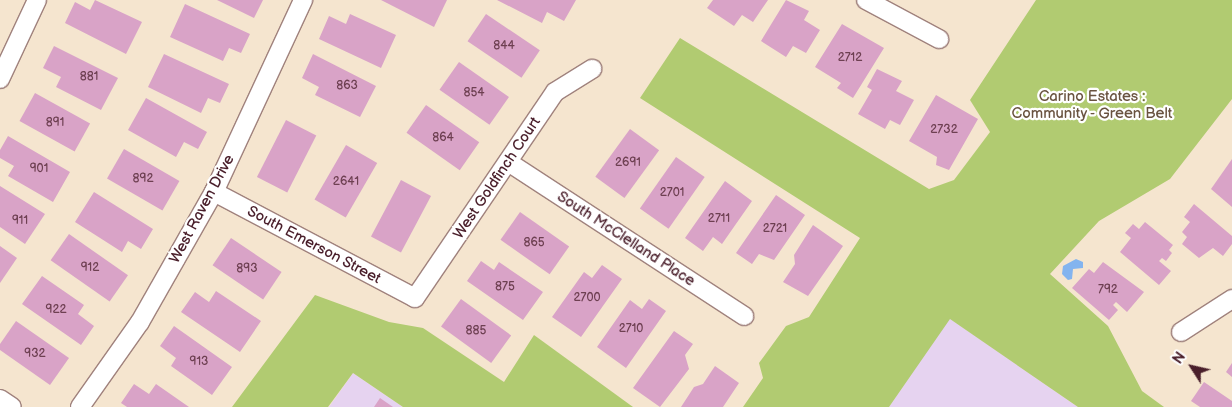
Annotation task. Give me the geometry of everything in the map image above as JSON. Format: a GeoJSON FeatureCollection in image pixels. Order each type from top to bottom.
{"type":"FeatureCollection","features":[{"type":"Feature","properties":{"kind":"street"},"geometry":{"type":"LineString","coordinates":[[0,79],[37,0]]}},
{"type":"Feature","properties":{"kind":"street","name":"West Raven Drive"},"geometry":{"type":"LineString","coordinates":[[80,407],[140,322],[214,192],[303,0]]}},
{"type":"Feature","properties":{"kind":"street"},"geometry":{"type":"LineString","coordinates":[[866,0],[939,39]]}},
{"type":"Feature","properties":{"kind":"street","name":"West Goldfinch Court"},"geometry":{"type":"LineString","coordinates":[[415,298],[556,92],[592,69]]}},
{"type":"Feature","properties":{"kind":"street","name":"South McClelland Place"},"geometry":{"type":"LineString","coordinates":[[508,162],[744,316]]}},
{"type":"Feature","properties":{"kind":"street","name":"South Emerson Street"},"geometry":{"type":"LineString","coordinates":[[214,192],[415,298]]}},
{"type":"Feature","properties":{"kind":"street"},"geometry":{"type":"LineString","coordinates":[[1181,332],[1232,299]]}},
{"type":"Feature","properties":{"kind":"street"},"geometry":{"type":"LineString","coordinates":[[0,399],[12,407]]}},
{"type":"Feature","properties":{"kind":"shaded area"},"geometry":{"type":"Polygon","coordinates":[[[949,318],[1078,407],[889,407],[949,318]]]}},
{"type":"Feature","properties":{"kind":"shaded area"},"geometry":{"type":"Polygon","coordinates":[[[353,373],[403,407],[329,407],[353,373]]]}},
{"type":"Feature","properties":{"kind":"green space","name":"Carino Estates : Community - Green Belt"},"geometry":{"type":"Polygon","coordinates":[[[1036,0],[1232,0],[1232,99],[1170,179],[1099,221],[1050,274],[1108,326],[1142,391],[1164,407],[1078,407],[950,319],[889,407],[743,407],[763,378],[759,363],[786,326],[809,317],[860,238],[640,98],[680,38],[929,189],[954,180],[990,132],[970,100],[1036,0]]]}},
{"type":"Feature","properties":{"kind":"green space"},"geometry":{"type":"Polygon","coordinates":[[[315,295],[389,322],[423,328],[504,382],[534,335],[633,407],[403,407],[353,373],[328,407],[232,407],[315,295]]]}},
{"type":"Feature","properties":{"kind":"water"},"geometry":{"type":"Polygon","coordinates":[[[1076,259],[1083,262],[1083,268],[1073,269],[1072,279],[1068,280],[1062,274],[1063,266],[1076,259]]]}},
{"type":"Feature","properties":{"kind":"building"},"geometry":{"type":"Polygon","coordinates":[[[95,0],[142,22],[126,54],[65,23],[75,2],[90,10],[95,0]]]}},
{"type":"Feature","properties":{"kind":"building"},"geometry":{"type":"Polygon","coordinates":[[[217,0],[263,0],[254,18],[217,0]]]}},
{"type":"Feature","properties":{"kind":"building"},"geometry":{"type":"Polygon","coordinates":[[[381,0],[447,0],[434,27],[381,0]]]}},
{"type":"Feature","properties":{"kind":"building"},"geometry":{"type":"Polygon","coordinates":[[[497,0],[576,0],[564,21],[547,12],[542,23],[497,0]]]}},
{"type":"Feature","properties":{"kind":"building"},"geometry":{"type":"Polygon","coordinates":[[[713,0],[768,0],[753,22],[742,15],[734,26],[707,8],[713,0]]]}},
{"type":"Feature","properties":{"kind":"building"},"geometry":{"type":"Polygon","coordinates":[[[786,0],[809,11],[804,20],[820,30],[806,53],[793,46],[786,57],[761,41],[786,0]]]}},
{"type":"Feature","properties":{"kind":"building"},"geometry":{"type":"Polygon","coordinates":[[[185,4],[250,34],[241,53],[229,48],[223,61],[170,37],[185,4]]]}},
{"type":"Feature","properties":{"kind":"building"},"geometry":{"type":"Polygon","coordinates":[[[350,14],[396,35],[381,68],[319,39],[329,16],[346,24],[350,14]]]}},
{"type":"Feature","properties":{"kind":"building"},"geometry":{"type":"Polygon","coordinates":[[[486,14],[540,50],[521,78],[468,41],[486,14]]]}},
{"type":"Feature","properties":{"kind":"building"},"geometry":{"type":"Polygon","coordinates":[[[842,24],[884,48],[853,98],[837,88],[841,83],[815,67],[842,24]]]}},
{"type":"Feature","properties":{"kind":"building"},"geometry":{"type":"Polygon","coordinates":[[[54,46],[118,78],[101,110],[56,87],[61,77],[43,68],[54,46]]]}},
{"type":"Feature","properties":{"kind":"building"},"geometry":{"type":"Polygon","coordinates":[[[164,54],[229,84],[220,103],[208,98],[201,113],[148,87],[164,54]]]}},
{"type":"Feature","properties":{"kind":"building"},"geometry":{"type":"Polygon","coordinates":[[[313,54],[376,86],[360,117],[315,95],[319,87],[302,78],[313,54]]]}},
{"type":"Feature","properties":{"kind":"building"},"geometry":{"type":"Polygon","coordinates":[[[459,62],[509,97],[489,125],[439,90],[459,62]]]}},
{"type":"Feature","properties":{"kind":"building"},"geometry":{"type":"Polygon","coordinates":[[[877,69],[902,81],[896,91],[914,100],[900,125],[890,120],[885,129],[858,114],[872,90],[867,87],[877,69]]]}},
{"type":"Feature","properties":{"kind":"building"},"geometry":{"type":"Polygon","coordinates":[[[35,93],[90,124],[75,152],[19,121],[35,93]]]}},
{"type":"Feature","properties":{"kind":"building"},"geometry":{"type":"Polygon","coordinates":[[[936,95],[978,119],[949,170],[936,165],[937,157],[909,141],[936,95]]]}},
{"type":"Feature","properties":{"kind":"building"},"geometry":{"type":"Polygon","coordinates":[[[146,98],[207,132],[198,149],[184,142],[176,157],[128,130],[146,98]]]}},
{"type":"Feature","properties":{"kind":"building"},"geometry":{"type":"Polygon","coordinates":[[[426,105],[479,142],[460,170],[406,133],[426,105]]]}},
{"type":"Feature","properties":{"kind":"building"},"geometry":{"type":"Polygon","coordinates":[[[286,120],[316,135],[287,192],[257,177],[286,120]]]}},
{"type":"Feature","properties":{"kind":"building"},"geometry":{"type":"Polygon","coordinates":[[[630,129],[659,150],[624,198],[595,177],[630,129]]]}},
{"type":"Feature","properties":{"kind":"building"},"geometry":{"type":"Polygon","coordinates":[[[8,136],[70,172],[53,202],[8,176],[14,166],[0,158],[0,150],[8,136]]]}},
{"type":"Feature","properties":{"kind":"building"},"geometry":{"type":"Polygon","coordinates":[[[346,145],[377,163],[346,218],[314,200],[346,145]]]}},
{"type":"Feature","properties":{"kind":"building"},"geometry":{"type":"Polygon","coordinates":[[[124,149],[179,181],[162,210],[107,178],[124,149]]]}},
{"type":"Feature","properties":{"kind":"building"},"geometry":{"type":"Polygon","coordinates":[[[676,157],[705,177],[669,229],[640,209],[676,157]]]}},
{"type":"Feature","properties":{"kind":"building"},"geometry":{"type":"Polygon","coordinates":[[[1232,159],[1232,207],[1211,189],[1232,159]]]}},
{"type":"Feature","properties":{"kind":"building"},"geometry":{"type":"Polygon","coordinates":[[[401,180],[431,196],[401,252],[371,237],[401,180]]]}},
{"type":"Feature","properties":{"kind":"building"},"geometry":{"type":"Polygon","coordinates":[[[725,181],[752,201],[722,244],[713,237],[703,251],[685,238],[725,181]]]}},
{"type":"Feature","properties":{"kind":"building"},"geometry":{"type":"Polygon","coordinates":[[[0,186],[45,214],[25,244],[0,227],[0,186]]]}},
{"type":"Feature","properties":{"kind":"building"},"geometry":{"type":"Polygon","coordinates":[[[94,192],[153,229],[141,249],[128,241],[122,252],[75,222],[94,192]]]}},
{"type":"Feature","properties":{"kind":"building"},"geometry":{"type":"Polygon","coordinates":[[[776,195],[805,215],[774,260],[759,254],[752,264],[736,253],[776,195]]]}},
{"type":"Feature","properties":{"kind":"building"},"geometry":{"type":"Polygon","coordinates":[[[1194,204],[1232,236],[1232,244],[1223,256],[1213,248],[1199,258],[1182,244],[1187,237],[1182,232],[1190,222],[1184,217],[1194,204]]]}},
{"type":"Feature","properties":{"kind":"building"},"geometry":{"type":"Polygon","coordinates":[[[520,212],[569,246],[550,274],[500,240],[520,212]]]}},
{"type":"Feature","properties":{"kind":"building"},"geometry":{"type":"Polygon","coordinates":[[[1145,222],[1173,245],[1169,250],[1172,253],[1166,261],[1162,258],[1159,261],[1171,271],[1159,285],[1120,252],[1131,238],[1125,233],[1133,224],[1139,229],[1145,222]]]}},
{"type":"Feature","properties":{"kind":"building"},"geometry":{"type":"Polygon","coordinates":[[[813,225],[843,246],[808,296],[783,282],[795,264],[794,255],[813,225]]]}},
{"type":"Feature","properties":{"kind":"building"},"geometry":{"type":"Polygon","coordinates":[[[69,234],[128,275],[110,302],[51,260],[69,234]]]}},
{"type":"Feature","properties":{"kind":"building"},"geometry":{"type":"Polygon","coordinates":[[[231,238],[282,272],[263,299],[213,265],[231,238]]]}},
{"type":"Feature","properties":{"kind":"building"},"geometry":{"type":"Polygon","coordinates":[[[0,246],[17,258],[0,283],[0,246]]]}},
{"type":"Feature","properties":{"kind":"building"},"geometry":{"type":"Polygon","coordinates":[[[481,261],[494,270],[499,262],[543,292],[523,320],[467,281],[481,261]]]}},
{"type":"Feature","properties":{"kind":"building"},"geometry":{"type":"Polygon","coordinates":[[[1103,262],[1144,292],[1127,312],[1116,302],[1113,305],[1118,310],[1109,320],[1072,288],[1089,269],[1094,273],[1103,262]]]}},
{"type":"Feature","properties":{"kind":"building"},"geometry":{"type":"Polygon","coordinates":[[[602,265],[622,279],[581,337],[552,317],[584,272],[592,278],[602,265]]]}},
{"type":"Feature","properties":{"kind":"building"},"geometry":{"type":"Polygon","coordinates":[[[42,276],[84,305],[78,314],[94,326],[81,345],[22,304],[42,276]]]}},
{"type":"Feature","properties":{"kind":"building"},"geometry":{"type":"Polygon","coordinates":[[[216,291],[261,321],[240,352],[181,312],[195,292],[209,302],[216,291]]]}},
{"type":"Feature","properties":{"kind":"building"},"geometry":{"type":"Polygon","coordinates":[[[461,299],[511,335],[491,363],[441,327],[461,299]]]}},
{"type":"Feature","properties":{"kind":"building"},"geometry":{"type":"Polygon","coordinates":[[[649,299],[666,311],[626,368],[597,347],[630,300],[642,309],[649,299]]]}},
{"type":"Feature","properties":{"kind":"building"},"geometry":{"type":"Polygon","coordinates":[[[16,321],[69,358],[50,385],[0,350],[0,344],[16,321]]]}},
{"type":"Feature","properties":{"kind":"building"},"geometry":{"type":"Polygon","coordinates":[[[174,326],[232,367],[212,395],[171,366],[176,358],[160,346],[174,326]]]}},
{"type":"Feature","properties":{"kind":"building"},"geometry":{"type":"Polygon","coordinates":[[[674,331],[693,344],[685,355],[689,369],[660,407],[633,388],[674,331]]]}},
{"type":"Feature","properties":{"kind":"building"},"geometry":{"type":"Polygon","coordinates":[[[1232,363],[1232,377],[1226,372],[1232,363]]]}},
{"type":"Feature","properties":{"kind":"building"},"geometry":{"type":"Polygon","coordinates":[[[715,366],[739,383],[723,407],[681,407],[694,387],[703,384],[715,366]]]}},
{"type":"Feature","properties":{"kind":"building"},"geometry":{"type":"Polygon","coordinates":[[[1204,382],[1232,401],[1232,407],[1200,407],[1191,401],[1204,382]]]}},
{"type":"Feature","properties":{"kind":"building"},"geometry":{"type":"Polygon","coordinates":[[[134,384],[149,394],[156,384],[189,407],[127,407],[121,403],[134,384]]]}},
{"type":"Feature","properties":{"kind":"building"},"geometry":{"type":"Polygon","coordinates":[[[380,398],[393,407],[374,407],[380,398]]]}}]}
